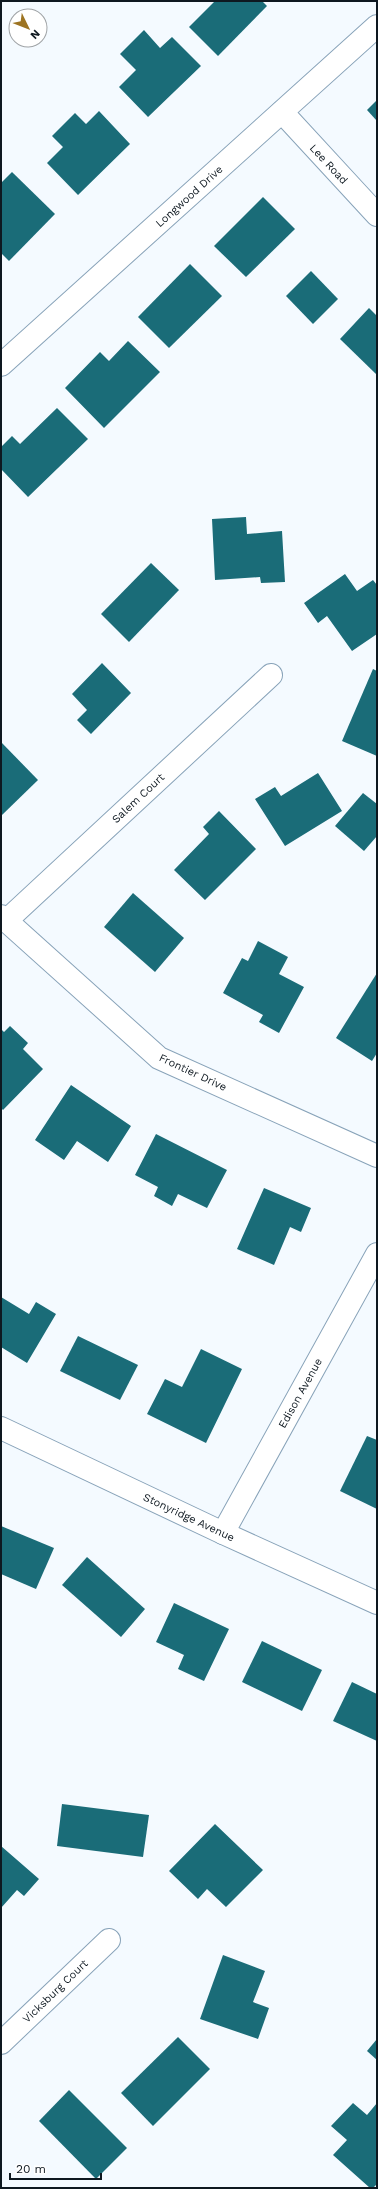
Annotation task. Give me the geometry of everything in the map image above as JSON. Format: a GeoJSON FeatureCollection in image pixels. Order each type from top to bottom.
{"type":"FeatureCollection","features":[{"type":"Feature","properties":{"kind":"street","name":"Longwood Drive"},"geometry":{"type":"LineString","coordinates":[[1,366],[377,26]]}},
{"type":"Feature","properties":{"kind":"street","name":"Lee Road"},"geometry":{"type":"LineString","coordinates":[[282,112],[377,215]]}},
{"type":"Feature","properties":{"kind":"street","name":"Salem Court"},"geometry":{"type":"LineString","coordinates":[[3,918],[271,675]]}},
{"type":"Feature","properties":{"kind":"street","name":"Frontier Drive"},"geometry":{"type":"LineString","coordinates":[[3,918],[159,1058],[377,1156]]}},
{"type":"Feature","properties":{"kind":"street","name":"Edison Avenue"},"geometry":{"type":"LineString","coordinates":[[223,1533],[377,1254]]}},
{"type":"Feature","properties":{"kind":"street","name":"Stonyridge Avenue"},"geometry":{"type":"LineString","coordinates":[[1,1428],[223,1533],[377,1603]]}},
{"type":"Feature","properties":{"kind":"street","name":"Vicksburg Court"},"geometry":{"type":"LineString","coordinates":[[1,2043],[109,1940]]}},
{"type":"Feature","properties":{"kind":"building"},"geometry":{"type":"Polygon","coordinates":[[[215,1],[262,1],[267,6],[218,56],[189,27],[215,1]]]}},
{"type":"Feature","properties":{"kind":"building"},"geometry":{"type":"Polygon","coordinates":[[[144,30],[160,48],[172,37],[201,66],[148,117],[119,87],[136,70],[120,54],[144,30]]]}},
{"type":"Feature","properties":{"kind":"building"},"geometry":{"type":"Polygon","coordinates":[[[377,100],[377,121],[367,110],[377,100]]]}},
{"type":"Feature","properties":{"kind":"building"},"geometry":{"type":"Polygon","coordinates":[[[99,111],[130,144],[78,195],[47,163],[63,147],[52,136],[75,113],[86,124],[99,111]]]}},
{"type":"Feature","properties":{"kind":"building"},"geometry":{"type":"Polygon","coordinates":[[[12,172],[55,214],[9,261],[1,253],[1,183],[12,172]]]}},
{"type":"Feature","properties":{"kind":"building"},"geometry":{"type":"Polygon","coordinates":[[[263,197],[295,229],[246,277],[214,246],[263,197]]]}},
{"type":"Feature","properties":{"kind":"building"},"geometry":{"type":"Polygon","coordinates":[[[190,264],[222,296],[169,348],[138,317],[190,264]]]}},
{"type":"Feature","properties":{"kind":"building"},"geometry":{"type":"Polygon","coordinates":[[[311,271],[338,299],[313,324],[286,296],[311,271]]]}},
{"type":"Feature","properties":{"kind":"building"},"geometry":{"type":"Polygon","coordinates":[[[369,308],[377,316],[377,375],[340,339],[369,308]]]}},
{"type":"Feature","properties":{"kind":"building"},"geometry":{"type":"Polygon","coordinates":[[[128,341],[160,372],[104,428],[65,388],[100,352],[109,361],[128,341]]]}},
{"type":"Feature","properties":{"kind":"building"},"geometry":{"type":"Polygon","coordinates":[[[57,408],[88,439],[28,497],[1,469],[1,447],[12,436],[20,444],[57,408]]]}},
{"type":"Feature","properties":{"kind":"building"},"geometry":{"type":"Polygon","coordinates":[[[246,517],[247,534],[282,531],[285,582],[261,583],[260,577],[215,580],[212,519],[246,517]]]}},
{"type":"Feature","properties":{"kind":"building"},"geometry":{"type":"Polygon","coordinates":[[[151,563],[179,590],[129,642],[101,614],[151,563]]]}},
{"type":"Feature","properties":{"kind":"building"},"geometry":{"type":"Polygon","coordinates":[[[345,574],[357,591],[373,580],[377,585],[377,634],[352,651],[327,616],[318,623],[304,603],[345,574]]]}},
{"type":"Feature","properties":{"kind":"building"},"geometry":{"type":"Polygon","coordinates":[[[102,663],[131,693],[91,734],[77,720],[87,710],[72,694],[102,663]]]}},
{"type":"Feature","properties":{"kind":"building"},"geometry":{"type":"Polygon","coordinates":[[[373,669],[377,671],[377,756],[342,741],[373,669]]]}},
{"type":"Feature","properties":{"kind":"building"},"geometry":{"type":"Polygon","coordinates":[[[1,742],[38,780],[1,816],[1,742]]]}},
{"type":"Feature","properties":{"kind":"building"},"geometry":{"type":"Polygon","coordinates":[[[318,773],[342,811],[285,846],[255,799],[275,787],[281,796],[318,773]]]}},
{"type":"Feature","properties":{"kind":"building"},"geometry":{"type":"Polygon","coordinates":[[[363,793],[377,804],[377,836],[364,851],[335,826],[363,793]]]}},
{"type":"Feature","properties":{"kind":"building"},"geometry":{"type":"Polygon","coordinates":[[[219,811],[256,849],[205,900],[174,870],[209,834],[203,827],[219,811]]]}},
{"type":"Feature","properties":{"kind":"building"},"geometry":{"type":"Polygon","coordinates":[[[133,893],[184,938],[155,972],[104,927],[133,893]]]}},
{"type":"Feature","properties":{"kind":"building"},"geometry":{"type":"Polygon","coordinates":[[[258,941],[288,957],[279,974],[304,987],[279,1033],[259,1022],[263,1015],[223,993],[242,958],[248,961],[258,941]]]}},
{"type":"Feature","properties":{"kind":"building"},"geometry":{"type":"Polygon","coordinates":[[[377,973],[377,1053],[372,1061],[336,1038],[377,973]]]}},
{"type":"Feature","properties":{"kind":"building"},"geometry":{"type":"Polygon","coordinates":[[[10,1026],[28,1043],[23,1049],[43,1069],[3,1110],[1,1108],[1,1029],[4,1032],[10,1026]]]}},
{"type":"Feature","properties":{"kind":"building"},"geometry":{"type":"Polygon","coordinates":[[[71,1085],[131,1126],[108,1162],[77,1141],[64,1160],[35,1140],[71,1085]]]}},
{"type":"Feature","properties":{"kind":"building"},"geometry":{"type":"Polygon","coordinates":[[[156,1134],[227,1170],[207,1208],[178,1194],[172,1206],[154,1196],[158,1187],[135,1175],[156,1134]]]}},
{"type":"Feature","properties":{"kind":"building"},"geometry":{"type":"Polygon","coordinates":[[[264,1188],[311,1208],[301,1232],[290,1227],[274,1265],[237,1249],[264,1188]]]}},
{"type":"Feature","properties":{"kind":"building"},"geometry":{"type":"Polygon","coordinates":[[[1,1297],[29,1314],[36,1302],[56,1314],[27,1363],[1,1347],[1,1297]]]}},
{"type":"Feature","properties":{"kind":"building"},"geometry":{"type":"Polygon","coordinates":[[[78,1336],[138,1365],[120,1400],[60,1371],[78,1336]]]}},
{"type":"Feature","properties":{"kind":"building"},"geometry":{"type":"Polygon","coordinates":[[[201,1349],[242,1369],[206,1443],[147,1414],[165,1379],[182,1387],[201,1349]]]}},
{"type":"Feature","properties":{"kind":"building"},"geometry":{"type":"Polygon","coordinates":[[[367,1436],[377,1440],[377,1509],[340,1491],[367,1436]]]}},
{"type":"Feature","properties":{"kind":"building"},"geometry":{"type":"Polygon","coordinates":[[[1,1526],[54,1548],[36,1589],[1,1574],[1,1526]]]}},
{"type":"Feature","properties":{"kind":"building"},"geometry":{"type":"Polygon","coordinates":[[[87,1557],[145,1609],[121,1637],[62,1585],[87,1557]]]}},
{"type":"Feature","properties":{"kind":"building"},"geometry":{"type":"Polygon","coordinates":[[[174,1603],[229,1629],[204,1681],[178,1669],[184,1655],[156,1642],[174,1603]]]}},
{"type":"Feature","properties":{"kind":"building"},"geometry":{"type":"Polygon","coordinates":[[[262,1641],[322,1670],[302,1711],[242,1682],[262,1641]]]}},
{"type":"Feature","properties":{"kind":"building"},"geometry":{"type":"Polygon","coordinates":[[[352,1682],[377,1694],[377,1741],[333,1721],[352,1682]]]}},
{"type":"Feature","properties":{"kind":"building"},"geometry":{"type":"Polygon","coordinates":[[[62,1804],[149,1815],[143,1857],[57,1846],[62,1804]]]}},
{"type":"Feature","properties":{"kind":"building"},"geometry":{"type":"Polygon","coordinates":[[[215,1824],[263,1870],[226,1907],[207,1889],[198,1899],[169,1871],[215,1824]]]}},
{"type":"Feature","properties":{"kind":"building"},"geometry":{"type":"Polygon","coordinates":[[[1,1846],[39,1879],[24,1896],[17,1890],[1,1908],[1,1846]]]}},
{"type":"Feature","properties":{"kind":"building"},"geometry":{"type":"Polygon","coordinates":[[[223,1955],[265,1971],[253,2002],[269,2008],[258,2039],[200,2019],[223,1955]]]}},
{"type":"Feature","properties":{"kind":"building"},"geometry":{"type":"Polygon","coordinates":[[[178,2037],[210,2069],[153,2126],[121,2093],[178,2037]]]}},
{"type":"Feature","properties":{"kind":"building"},"geometry":{"type":"Polygon","coordinates":[[[377,2039],[377,2060],[367,2051],[377,2039]]]}},
{"type":"Feature","properties":{"kind":"building"},"geometry":{"type":"Polygon","coordinates":[[[69,2090],[127,2148],[96,2179],[39,2121],[69,2090]]]}},
{"type":"Feature","properties":{"kind":"building"},"geometry":{"type":"Polygon","coordinates":[[[353,2103],[367,2115],[377,2103],[377,2184],[373,2188],[370,2188],[333,2155],[347,2140],[331,2126],[353,2103]]]}}]}
